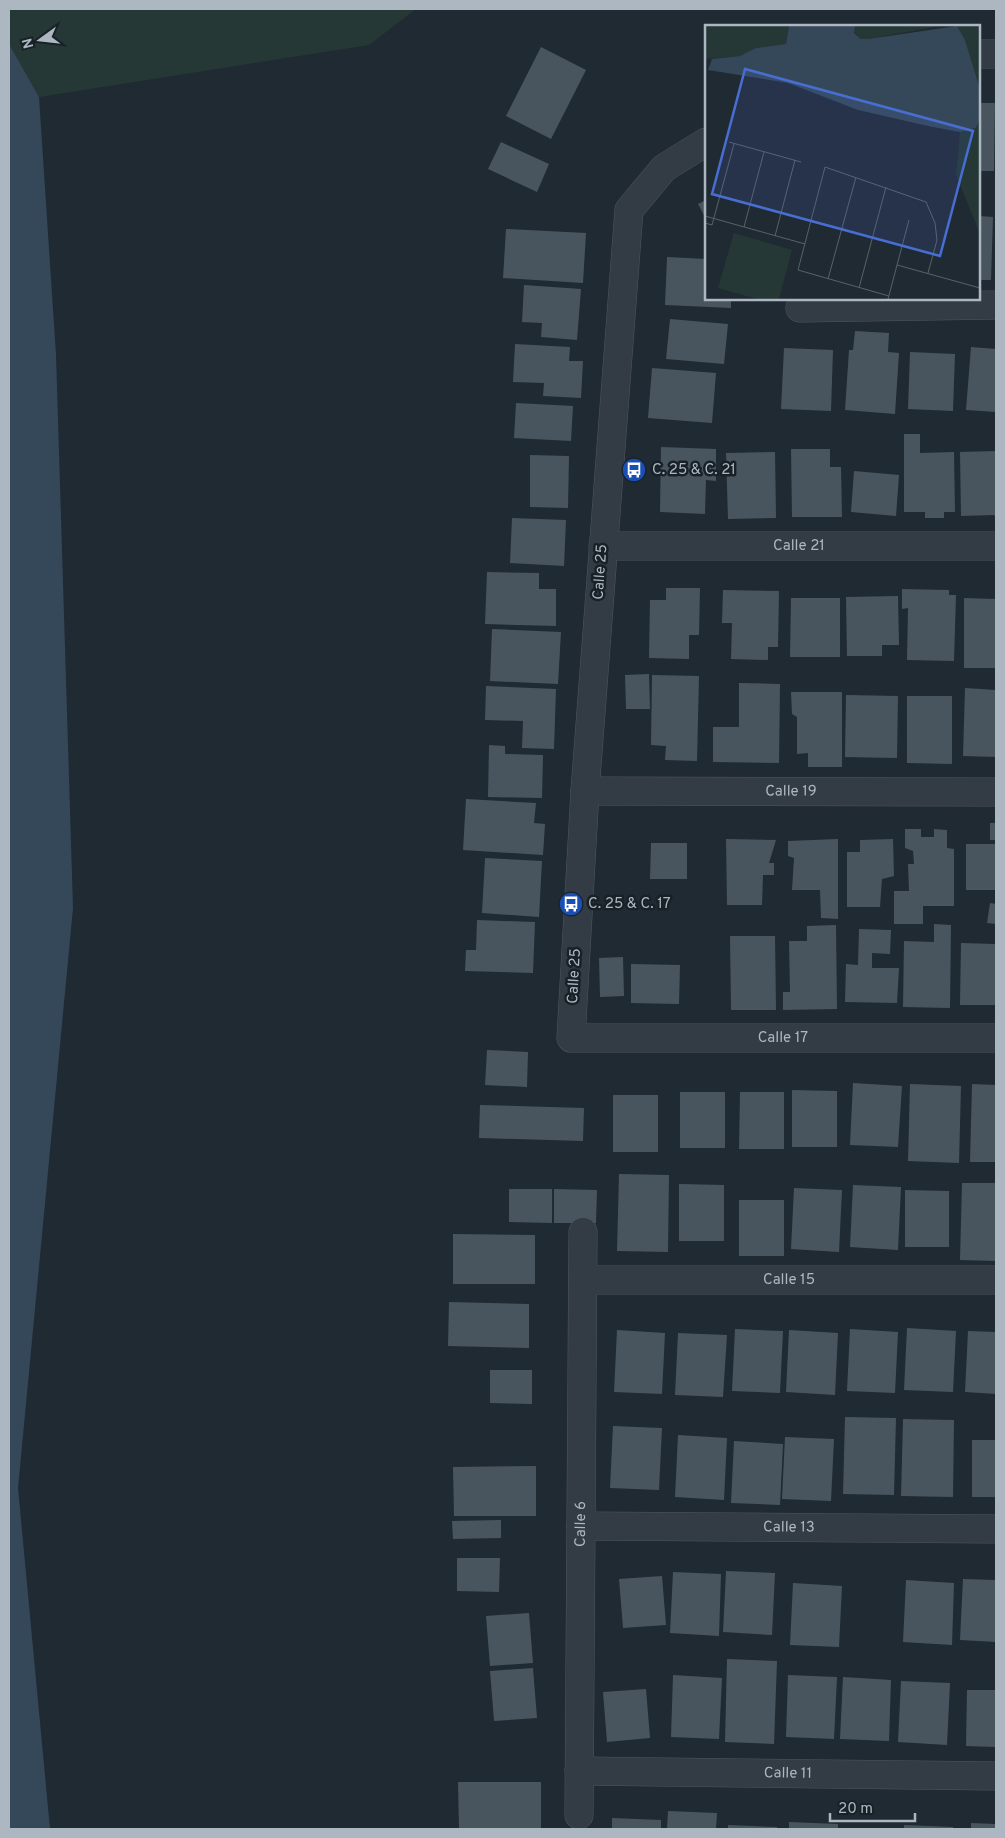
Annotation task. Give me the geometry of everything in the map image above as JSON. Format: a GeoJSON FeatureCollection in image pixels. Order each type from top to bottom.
{"type":"FeatureCollection","features":[{"type":"Feature","properties":{"kind":"street"},"geometry":{"type":"LineString","coordinates":[[980,54],[996,54]]}},
{"type":"Feature","properties":{"kind":"street","name":"Calle 25"},"geometry":{"type":"LineString","coordinates":[[571,1038],[585,790],[629,210],[664,168],[705,143]]}},
{"type":"Feature","properties":{"kind":"street"},"geometry":{"type":"LineString","coordinates":[[800,308],[996,305]]}},
{"type":"Feature","properties":{"kind":"street","name":"Calle 21"},"geometry":{"type":"LineString","coordinates":[[603,546],[996,546]]}},
{"type":"Feature","properties":{"kind":"street","name":"Calle 19"},"geometry":{"type":"LineString","coordinates":[[585,790],[996,792]]}},
{"type":"Feature","properties":{"kind":"street","name":"Calle 17"},"geometry":{"type":"LineString","coordinates":[[571,1038],[996,1038]]}},
{"type":"Feature","properties":{"kind":"street","name":"Calle 6"},"geometry":{"type":"LineString","coordinates":[[579,1815],[583,1232]]}},
{"type":"Feature","properties":{"kind":"street","name":"Calle 15"},"geometry":{"type":"LineString","coordinates":[[583,1280],[996,1280]]}},
{"type":"Feature","properties":{"kind":"street","name":"Calle 13"},"geometry":{"type":"LineString","coordinates":[[581,1526],[996,1529]]}},
{"type":"Feature","properties":{"kind":"street","name":"Calle 11"},"geometry":{"type":"LineString","coordinates":[[579,1771],[996,1776]]}},
{"type":"Feature","properties":{"kind":"green space"},"geometry":{"type":"Polygon","coordinates":[[[9,9],[416,9],[369,45],[39,97],[9,44],[9,9]]]}},
{"type":"Feature","properties":{"kind":"water"},"geometry":{"type":"Polygon","coordinates":[[[9,44],[39,97],[56,355],[73,908],[18,1488],[50,1829],[9,1829],[9,44]]]}},
{"type":"Feature","properties":{"kind":"building"},"geometry":{"type":"Polygon","coordinates":[[[541,47],[586,70],[551,139],[506,116],[541,47]]]}},
{"type":"Feature","properties":{"kind":"building"},"geometry":{"type":"Polygon","coordinates":[[[980,103],[995,103],[994,171],[980,171],[980,103]]]}},
{"type":"Feature","properties":{"kind":"building"},"geometry":{"type":"Polygon","coordinates":[[[501,142],[549,164],[537,192],[488,169],[501,142]]]}},
{"type":"Feature","properties":{"kind":"building"},"geometry":{"type":"Polygon","coordinates":[[[705,200],[705,217],[698,204],[705,200]]]}},
{"type":"Feature","properties":{"kind":"building"},"geometry":{"type":"Polygon","coordinates":[[[980,216],[993,217],[991,280],[980,280],[980,216]]]}},
{"type":"Feature","properties":{"kind":"building"},"geometry":{"type":"Polygon","coordinates":[[[506,229],[586,233],[583,283],[503,278],[506,229]]]}},
{"type":"Feature","properties":{"kind":"building"},"geometry":{"type":"Polygon","coordinates":[[[667,257],[705,259],[705,300],[731,300],[731,308],[665,305],[667,257]]]}},
{"type":"Feature","properties":{"kind":"building"},"geometry":{"type":"Polygon","coordinates":[[[524,285],[581,289],[577,340],[541,337],[542,323],[522,322],[524,285]]]}},
{"type":"Feature","properties":{"kind":"building"},"geometry":{"type":"Polygon","coordinates":[[[670,319],[728,324],[724,364],[666,359],[670,319]]]}},
{"type":"Feature","properties":{"kind":"building"},"geometry":{"type":"Polygon","coordinates":[[[855,331],[889,333],[888,352],[899,353],[895,414],[845,410],[849,350],[853,350],[855,331]]]}},
{"type":"Feature","properties":{"kind":"building"},"geometry":{"type":"Polygon","coordinates":[[[515,344],[570,347],[569,361],[583,361],[581,398],[543,396],[544,383],[513,382],[515,344]]]}},
{"type":"Feature","properties":{"kind":"building"},"geometry":{"type":"Polygon","coordinates":[[[971,347],[996,349],[996,412],[966,410],[971,347]]]}},
{"type":"Feature","properties":{"kind":"building"},"geometry":{"type":"Polygon","coordinates":[[[784,348],[833,350],[831,411],[781,409],[784,348]]]}},
{"type":"Feature","properties":{"kind":"building"},"geometry":{"type":"Polygon","coordinates":[[[910,352],[955,354],[953,411],[908,409],[910,352]]]}},
{"type":"Feature","properties":{"kind":"building"},"geometry":{"type":"Polygon","coordinates":[[[652,368],[716,373],[712,423],[648,418],[652,368]]]}},
{"type":"Feature","properties":{"kind":"building"},"geometry":{"type":"Polygon","coordinates":[[[516,403],[573,406],[571,441],[514,438],[516,403]]]}},
{"type":"Feature","properties":{"kind":"building"},"geometry":{"type":"Polygon","coordinates":[[[904,434],[920,434],[920,453],[954,452],[955,512],[944,512],[944,518],[925,518],[925,512],[904,512],[904,434]]]}},
{"type":"Feature","properties":{"kind":"building"},"geometry":{"type":"Polygon","coordinates":[[[661,447],[716,449],[716,481],[706,480],[705,514],[660,512],[661,447]]]}},
{"type":"Feature","properties":{"kind":"building"},"geometry":{"type":"Polygon","coordinates":[[[791,449],[830,449],[830,467],[841,467],[842,517],[792,517],[791,449]]]}},
{"type":"Feature","properties":{"kind":"building"},"geometry":{"type":"Polygon","coordinates":[[[996,451],[996,518],[994,515],[961,516],[960,452],[996,451]]]}},
{"type":"Feature","properties":{"kind":"building"},"geometry":{"type":"Polygon","coordinates":[[[775,452],[776,518],[728,519],[726,453],[775,452]]]}},
{"type":"Feature","properties":{"kind":"building"},"geometry":{"type":"Polygon","coordinates":[[[530,455],[569,456],[568,508],[530,507],[530,455]]]}},
{"type":"Feature","properties":{"kind":"building"},"geometry":{"type":"Polygon","coordinates":[[[854,471],[899,475],[896,516],[851,512],[854,471]]]}},
{"type":"Feature","properties":{"kind":"building"},"geometry":{"type":"Polygon","coordinates":[[[512,518],[566,520],[564,566],[510,563],[512,518]]]}},
{"type":"Feature","properties":{"kind":"building"},"geometry":{"type":"Polygon","coordinates":[[[487,572],[539,573],[539,589],[556,589],[556,626],[485,624],[487,572]]]}},
{"type":"Feature","properties":{"kind":"building"},"geometry":{"type":"Polygon","coordinates":[[[666,588],[700,588],[699,635],[689,635],[689,659],[649,658],[650,600],[666,600],[666,588]]]}},
{"type":"Feature","properties":{"kind":"building"},"geometry":{"type":"Polygon","coordinates":[[[902,589],[949,590],[949,595],[956,595],[954,661],[907,660],[908,608],[902,609],[902,589]]]}},
{"type":"Feature","properties":{"kind":"building"},"geometry":{"type":"Polygon","coordinates":[[[723,590],[779,591],[778,647],[768,647],[768,660],[731,659],[732,623],[722,623],[723,590]]]}},
{"type":"Feature","properties":{"kind":"building"},"geometry":{"type":"Polygon","coordinates":[[[898,596],[899,645],[882,645],[882,656],[847,656],[846,597],[898,596]]]}},
{"type":"Feature","properties":{"kind":"building"},"geometry":{"type":"Polygon","coordinates":[[[791,598],[840,598],[840,657],[790,657],[791,598]]]}},
{"type":"Feature","properties":{"kind":"building"},"geometry":{"type":"Polygon","coordinates":[[[964,598],[996,599],[996,668],[964,668],[964,598]]]}},
{"type":"Feature","properties":{"kind":"building"},"geometry":{"type":"Polygon","coordinates":[[[492,629],[561,632],[558,684],[490,681],[492,629]]]}},
{"type":"Feature","properties":{"kind":"building"},"geometry":{"type":"Polygon","coordinates":[[[649,674],[650,709],[626,709],[625,675],[649,674]]]}},
{"type":"Feature","properties":{"kind":"building"},"geometry":{"type":"Polygon","coordinates":[[[652,675],[699,676],[697,761],[665,760],[666,746],[651,745],[652,675]]]}},
{"type":"Feature","properties":{"kind":"building"},"geometry":{"type":"Polygon","coordinates":[[[739,683],[780,684],[779,763],[713,762],[713,727],[739,727],[739,683]]]}},
{"type":"Feature","properties":{"kind":"building"},"geometry":{"type":"Polygon","coordinates":[[[486,686],[556,689],[554,749],[522,748],[523,721],[485,720],[486,686]]]}},
{"type":"Feature","properties":{"kind":"building"},"geometry":{"type":"Polygon","coordinates":[[[965,688],[996,690],[996,757],[963,756],[965,688]]]}},
{"type":"Feature","properties":{"kind":"building"},"geometry":{"type":"Polygon","coordinates":[[[791,692],[842,692],[842,767],[808,767],[808,753],[797,754],[797,717],[792,714],[791,692]]]}},
{"type":"Feature","properties":{"kind":"building"},"geometry":{"type":"Polygon","coordinates":[[[846,695],[898,696],[897,758],[845,757],[846,695]]]}},
{"type":"Feature","properties":{"kind":"building"},"geometry":{"type":"Polygon","coordinates":[[[907,696],[952,696],[952,764],[907,763],[907,696]]]}},
{"type":"Feature","properties":{"kind":"building"},"geometry":{"type":"Polygon","coordinates":[[[489,745],[505,746],[505,754],[543,755],[542,798],[488,797],[489,745]]]}},
{"type":"Feature","properties":{"kind":"building"},"geometry":{"type":"Polygon","coordinates":[[[466,799],[536,803],[534,823],[545,824],[543,855],[463,850],[466,799]]]}},
{"type":"Feature","properties":{"kind":"building"},"geometry":{"type":"Polygon","coordinates":[[[990,823],[996,823],[996,840],[990,840],[990,823]]]}},
{"type":"Feature","properties":{"kind":"building"},"geometry":{"type":"Polygon","coordinates":[[[905,829],[921,829],[921,837],[934,837],[934,829],[947,830],[947,848],[954,849],[954,906],[923,906],[923,924],[894,924],[894,891],[909,891],[908,864],[914,864],[913,851],[905,848],[905,829]]]}},
{"type":"Feature","properties":{"kind":"building"},"geometry":{"type":"Polygon","coordinates":[[[726,839],[776,840],[769,863],[774,863],[774,875],[763,875],[762,905],[727,905],[726,839]]]}},
{"type":"Feature","properties":{"kind":"building"},"geometry":{"type":"Polygon","coordinates":[[[838,839],[838,919],[821,918],[820,890],[792,890],[794,858],[788,856],[788,841],[838,839]]]}},
{"type":"Feature","properties":{"kind":"building"},"geometry":{"type":"Polygon","coordinates":[[[893,839],[894,876],[882,879],[880,907],[847,907],[847,852],[860,852],[860,840],[893,839]]]}},
{"type":"Feature","properties":{"kind":"building"},"geometry":{"type":"Polygon","coordinates":[[[651,843],[687,843],[687,879],[650,879],[651,843]]]}},
{"type":"Feature","properties":{"kind":"building"},"geometry":{"type":"Polygon","coordinates":[[[966,844],[996,844],[996,890],[966,890],[966,844]]]}},
{"type":"Feature","properties":{"kind":"building"},"geometry":{"type":"Polygon","coordinates":[[[485,858],[542,861],[539,917],[482,913],[485,858]]]}},
{"type":"Feature","properties":{"kind":"building"},"geometry":{"type":"Polygon","coordinates":[[[990,903],[996,904],[996,924],[987,923],[990,903]]]}},
{"type":"Feature","properties":{"kind":"building"},"geometry":{"type":"Polygon","coordinates":[[[477,920],[535,922],[533,973],[465,971],[466,950],[476,950],[477,920]]]}},
{"type":"Feature","properties":{"kind":"building"},"geometry":{"type":"Polygon","coordinates":[[[934,924],[951,925],[950,1008],[903,1007],[904,941],[934,942],[934,924]]]}},
{"type":"Feature","properties":{"kind":"building"},"geometry":{"type":"Polygon","coordinates":[[[836,925],[837,1009],[783,1010],[783,992],[790,992],[789,941],[807,941],[807,926],[836,925]]]}},
{"type":"Feature","properties":{"kind":"building"},"geometry":{"type":"Polygon","coordinates":[[[859,929],[891,930],[890,954],[872,953],[872,968],[899,968],[897,1003],[845,1002],[846,964],[858,965],[859,929]]]}},
{"type":"Feature","properties":{"kind":"building"},"geometry":{"type":"Polygon","coordinates":[[[730,936],[775,936],[776,1010],[731,1010],[730,936]]]}},
{"type":"Feature","properties":{"kind":"building"},"geometry":{"type":"Polygon","coordinates":[[[961,943],[996,944],[996,1005],[960,1005],[961,943]]]}},
{"type":"Feature","properties":{"kind":"building"},"geometry":{"type":"Polygon","coordinates":[[[623,957],[624,996],[600,997],[599,958],[623,957]]]}},
{"type":"Feature","properties":{"kind":"building"},"geometry":{"type":"Polygon","coordinates":[[[631,964],[680,965],[679,1004],[631,1003],[631,964]]]}},
{"type":"Feature","properties":{"kind":"building"},"geometry":{"type":"Polygon","coordinates":[[[487,1050],[528,1052],[527,1087],[485,1085],[487,1050]]]}},
{"type":"Feature","properties":{"kind":"building"},"geometry":{"type":"Polygon","coordinates":[[[853,1083],[902,1086],[898,1147],[850,1145],[853,1083]]]}},
{"type":"Feature","properties":{"kind":"building"},"geometry":{"type":"Polygon","coordinates":[[[910,1084],[961,1086],[959,1163],[908,1161],[910,1084]]]}},
{"type":"Feature","properties":{"kind":"building"},"geometry":{"type":"Polygon","coordinates":[[[972,1084],[996,1085],[996,1162],[970,1162],[972,1084]]]}},
{"type":"Feature","properties":{"kind":"building"},"geometry":{"type":"Polygon","coordinates":[[[792,1090],[837,1091],[837,1147],[792,1147],[792,1090]]]}},
{"type":"Feature","properties":{"kind":"building"},"geometry":{"type":"Polygon","coordinates":[[[680,1092],[725,1092],[725,1148],[680,1148],[680,1092]]]}},
{"type":"Feature","properties":{"kind":"building"},"geometry":{"type":"Polygon","coordinates":[[[740,1092],[784,1092],[784,1149],[739,1149],[740,1092]]]}},
{"type":"Feature","properties":{"kind":"building"},"geometry":{"type":"Polygon","coordinates":[[[613,1095],[658,1095],[658,1152],[613,1152],[613,1095]]]}},
{"type":"Feature","properties":{"kind":"building"},"geometry":{"type":"Polygon","coordinates":[[[480,1105],[584,1108],[583,1141],[479,1138],[480,1105]]]}},
{"type":"Feature","properties":{"kind":"building"},"geometry":{"type":"Polygon","coordinates":[[[619,1174],[669,1175],[668,1252],[617,1251],[619,1174]]]}},
{"type":"Feature","properties":{"kind":"building"},"geometry":{"type":"Polygon","coordinates":[[[962,1183],[996,1183],[996,1261],[960,1260],[962,1183]]]}},
{"type":"Feature","properties":{"kind":"building"},"geometry":{"type":"Polygon","coordinates":[[[679,1184],[724,1185],[724,1241],[679,1241],[679,1184]]]}},
{"type":"Feature","properties":{"kind":"building"},"geometry":{"type":"Polygon","coordinates":[[[853,1185],[901,1187],[898,1250],[850,1247],[853,1185]]]}},
{"type":"Feature","properties":{"kind":"building"},"geometry":{"type":"Polygon","coordinates":[[[794,1188],[842,1190],[839,1252],[791,1249],[794,1188]]]}},
{"type":"Feature","properties":{"kind":"building"},"geometry":{"type":"Polygon","coordinates":[[[509,1189],[552,1189],[552,1223],[509,1222],[509,1189]]]}},
{"type":"Feature","properties":{"kind":"building"},"geometry":{"type":"Polygon","coordinates":[[[554,1189],[597,1190],[596,1223],[554,1223],[554,1189]]]}},
{"type":"Feature","properties":{"kind":"building"},"geometry":{"type":"Polygon","coordinates":[[[905,1190],[949,1191],[949,1247],[905,1247],[905,1190]]]}},
{"type":"Feature","properties":{"kind":"building"},"geometry":{"type":"Polygon","coordinates":[[[739,1200],[784,1200],[784,1256],[739,1256],[739,1200]]]}},
{"type":"Feature","properties":{"kind":"building"},"geometry":{"type":"Polygon","coordinates":[[[453,1234],[535,1235],[535,1284],[453,1284],[453,1234]]]}},
{"type":"Feature","properties":{"kind":"building"},"geometry":{"type":"Polygon","coordinates":[[[449,1302],[529,1304],[529,1348],[448,1346],[449,1302]]]}},
{"type":"Feature","properties":{"kind":"building"},"geometry":{"type":"Polygon","coordinates":[[[907,1328],[956,1331],[953,1392],[904,1390],[907,1328]]]}},
{"type":"Feature","properties":{"kind":"building"},"geometry":{"type":"Polygon","coordinates":[[[735,1329],[783,1331],[780,1393],[732,1391],[735,1329]]]}},
{"type":"Feature","properties":{"kind":"building"},"geometry":{"type":"Polygon","coordinates":[[[850,1329],[898,1332],[895,1393],[847,1391],[850,1329]]]}},
{"type":"Feature","properties":{"kind":"building"},"geometry":{"type":"Polygon","coordinates":[[[617,1330],[665,1333],[662,1394],[614,1392],[617,1330]]]}},
{"type":"Feature","properties":{"kind":"building"},"geometry":{"type":"Polygon","coordinates":[[[789,1330],[838,1333],[835,1395],[786,1392],[789,1330]]]}},
{"type":"Feature","properties":{"kind":"building"},"geometry":{"type":"Polygon","coordinates":[[[968,1331],[996,1332],[996,1394],[965,1392],[968,1331]]]}},
{"type":"Feature","properties":{"kind":"building"},"geometry":{"type":"Polygon","coordinates":[[[678,1333],[727,1335],[723,1397],[675,1395],[678,1333]]]}},
{"type":"Feature","properties":{"kind":"building"},"geometry":{"type":"Polygon","coordinates":[[[490,1370],[532,1370],[532,1404],[490,1403],[490,1370]]]}},
{"type":"Feature","properties":{"kind":"building"},"geometry":{"type":"Polygon","coordinates":[[[845,1417],[896,1418],[894,1495],[843,1494],[845,1417]]]}},
{"type":"Feature","properties":{"kind":"building"},"geometry":{"type":"Polygon","coordinates":[[[903,1419],[954,1420],[953,1497],[901,1496],[903,1419]]]}},
{"type":"Feature","properties":{"kind":"building"},"geometry":{"type":"Polygon","coordinates":[[[613,1426],[662,1428],[659,1490],[610,1488],[613,1426]]]}},
{"type":"Feature","properties":{"kind":"building"},"geometry":{"type":"Polygon","coordinates":[[[678,1435],[727,1438],[724,1500],[675,1497],[678,1435]]]}},
{"type":"Feature","properties":{"kind":"building"},"geometry":{"type":"Polygon","coordinates":[[[785,1437],[834,1439],[831,1501],[782,1499],[785,1437]]]}},
{"type":"Feature","properties":{"kind":"building"},"geometry":{"type":"Polygon","coordinates":[[[972,1440],[996,1440],[996,1497],[972,1497],[972,1440]]]}},
{"type":"Feature","properties":{"kind":"building"},"geometry":{"type":"Polygon","coordinates":[[[734,1441],[783,1444],[780,1505],[731,1503],[734,1441]]]}},
{"type":"Feature","properties":{"kind":"building"},"geometry":{"type":"Polygon","coordinates":[[[536,1466],[536,1516],[454,1516],[453,1467],[536,1466]]]}},
{"type":"Feature","properties":{"kind":"building"},"geometry":{"type":"Polygon","coordinates":[[[501,1520],[501,1538],[453,1539],[452,1521],[501,1520]]]}},
{"type":"Feature","properties":{"kind":"building"},"geometry":{"type":"Polygon","coordinates":[[[457,1558],[500,1558],[499,1592],[457,1591],[457,1558]]]}},
{"type":"Feature","properties":{"kind":"building"},"geometry":{"type":"Polygon","coordinates":[[[726,1571],[775,1573],[772,1635],[723,1632],[726,1571]]]}},
{"type":"Feature","properties":{"kind":"building"},"geometry":{"type":"Polygon","coordinates":[[[673,1572],[721,1574],[719,1636],[670,1633],[673,1572]]]}},
{"type":"Feature","properties":{"kind":"building"},"geometry":{"type":"Polygon","coordinates":[[[662,1576],[666,1625],[623,1628],[619,1579],[662,1576]]]}},
{"type":"Feature","properties":{"kind":"building"},"geometry":{"type":"Polygon","coordinates":[[[963,1579],[996,1580],[996,1642],[960,1640],[963,1579]]]}},
{"type":"Feature","properties":{"kind":"building"},"geometry":{"type":"Polygon","coordinates":[[[906,1580],[954,1583],[952,1645],[903,1642],[906,1580]]]}},
{"type":"Feature","properties":{"kind":"building"},"geometry":{"type":"Polygon","coordinates":[[[793,1583],[842,1586],[839,1647],[790,1645],[793,1583]]]}},
{"type":"Feature","properties":{"kind":"building"},"geometry":{"type":"Polygon","coordinates":[[[529,1613],[533,1663],[490,1666],[486,1616],[529,1613]]]}},
{"type":"Feature","properties":{"kind":"building"},"geometry":{"type":"Polygon","coordinates":[[[727,1659],[777,1661],[774,1744],[725,1742],[727,1659]]]}},
{"type":"Feature","properties":{"kind":"building"},"geometry":{"type":"Polygon","coordinates":[[[533,1668],[537,1718],[494,1721],[490,1671],[533,1668]]]}},
{"type":"Feature","properties":{"kind":"building"},"geometry":{"type":"Polygon","coordinates":[[[673,1675],[722,1678],[719,1739],[671,1737],[673,1675]]]}},
{"type":"Feature","properties":{"kind":"building"},"geometry":{"type":"Polygon","coordinates":[[[788,1675],[837,1677],[834,1739],[786,1737],[788,1675]]]}},
{"type":"Feature","properties":{"kind":"building"},"geometry":{"type":"Polygon","coordinates":[[[843,1677],[891,1680],[889,1741],[840,1739],[843,1677]]]}},
{"type":"Feature","properties":{"kind":"building"},"geometry":{"type":"Polygon","coordinates":[[[901,1681],[950,1683],[947,1745],[898,1742],[901,1681]]]}},
{"type":"Feature","properties":{"kind":"building"},"geometry":{"type":"Polygon","coordinates":[[[646,1689],[650,1738],[607,1742],[603,1692],[646,1689]]]}},
{"type":"Feature","properties":{"kind":"building"},"geometry":{"type":"Polygon","coordinates":[[[967,1690],[996,1690],[996,1747],[966,1746],[967,1690]]]}},
{"type":"Feature","properties":{"kind":"building"},"geometry":{"type":"Polygon","coordinates":[[[458,1782],[541,1782],[541,1829],[459,1829],[458,1782]]]}},
{"type":"Feature","properties":{"kind":"building"},"geometry":{"type":"Polygon","coordinates":[[[668,1811],[717,1813],[716,1829],[667,1829],[668,1811]]]}},
{"type":"Feature","properties":{"kind":"building"},"geometry":{"type":"Polygon","coordinates":[[[612,1818],[661,1820],[661,1829],[612,1829],[612,1818]]]}},
{"type":"Feature","properties":{"kind":"building"},"geometry":{"type":"Polygon","coordinates":[[[789,1822],[838,1824],[838,1829],[789,1829],[789,1822]]]}},
{"type":"Feature","properties":{"kind":"building"},"geometry":{"type":"Polygon","coordinates":[[[971,1823],[996,1824],[996,1829],[971,1829],[971,1823]]]}},
{"type":"Feature","properties":{"kind":"building"},"geometry":{"type":"Polygon","coordinates":[[[728,1825],[777,1827],[777,1829],[728,1829],[728,1825]]]}},
{"type":"Feature","properties":{"kind":"building"},"geometry":{"type":"Polygon","coordinates":[[[904,1825],[953,1827],[953,1829],[904,1829],[904,1825]]]}},
{"type":"Feature","properties":{"kind":"place","name":"C. 25 & C. 21"},"geometry":{"type":"Point","coordinates":[634,470]}},
{"type":"Feature","properties":{"kind":"place","name":"C. 25 & C. 17"},"geometry":{"type":"Point","coordinates":[571,904]}}]}
